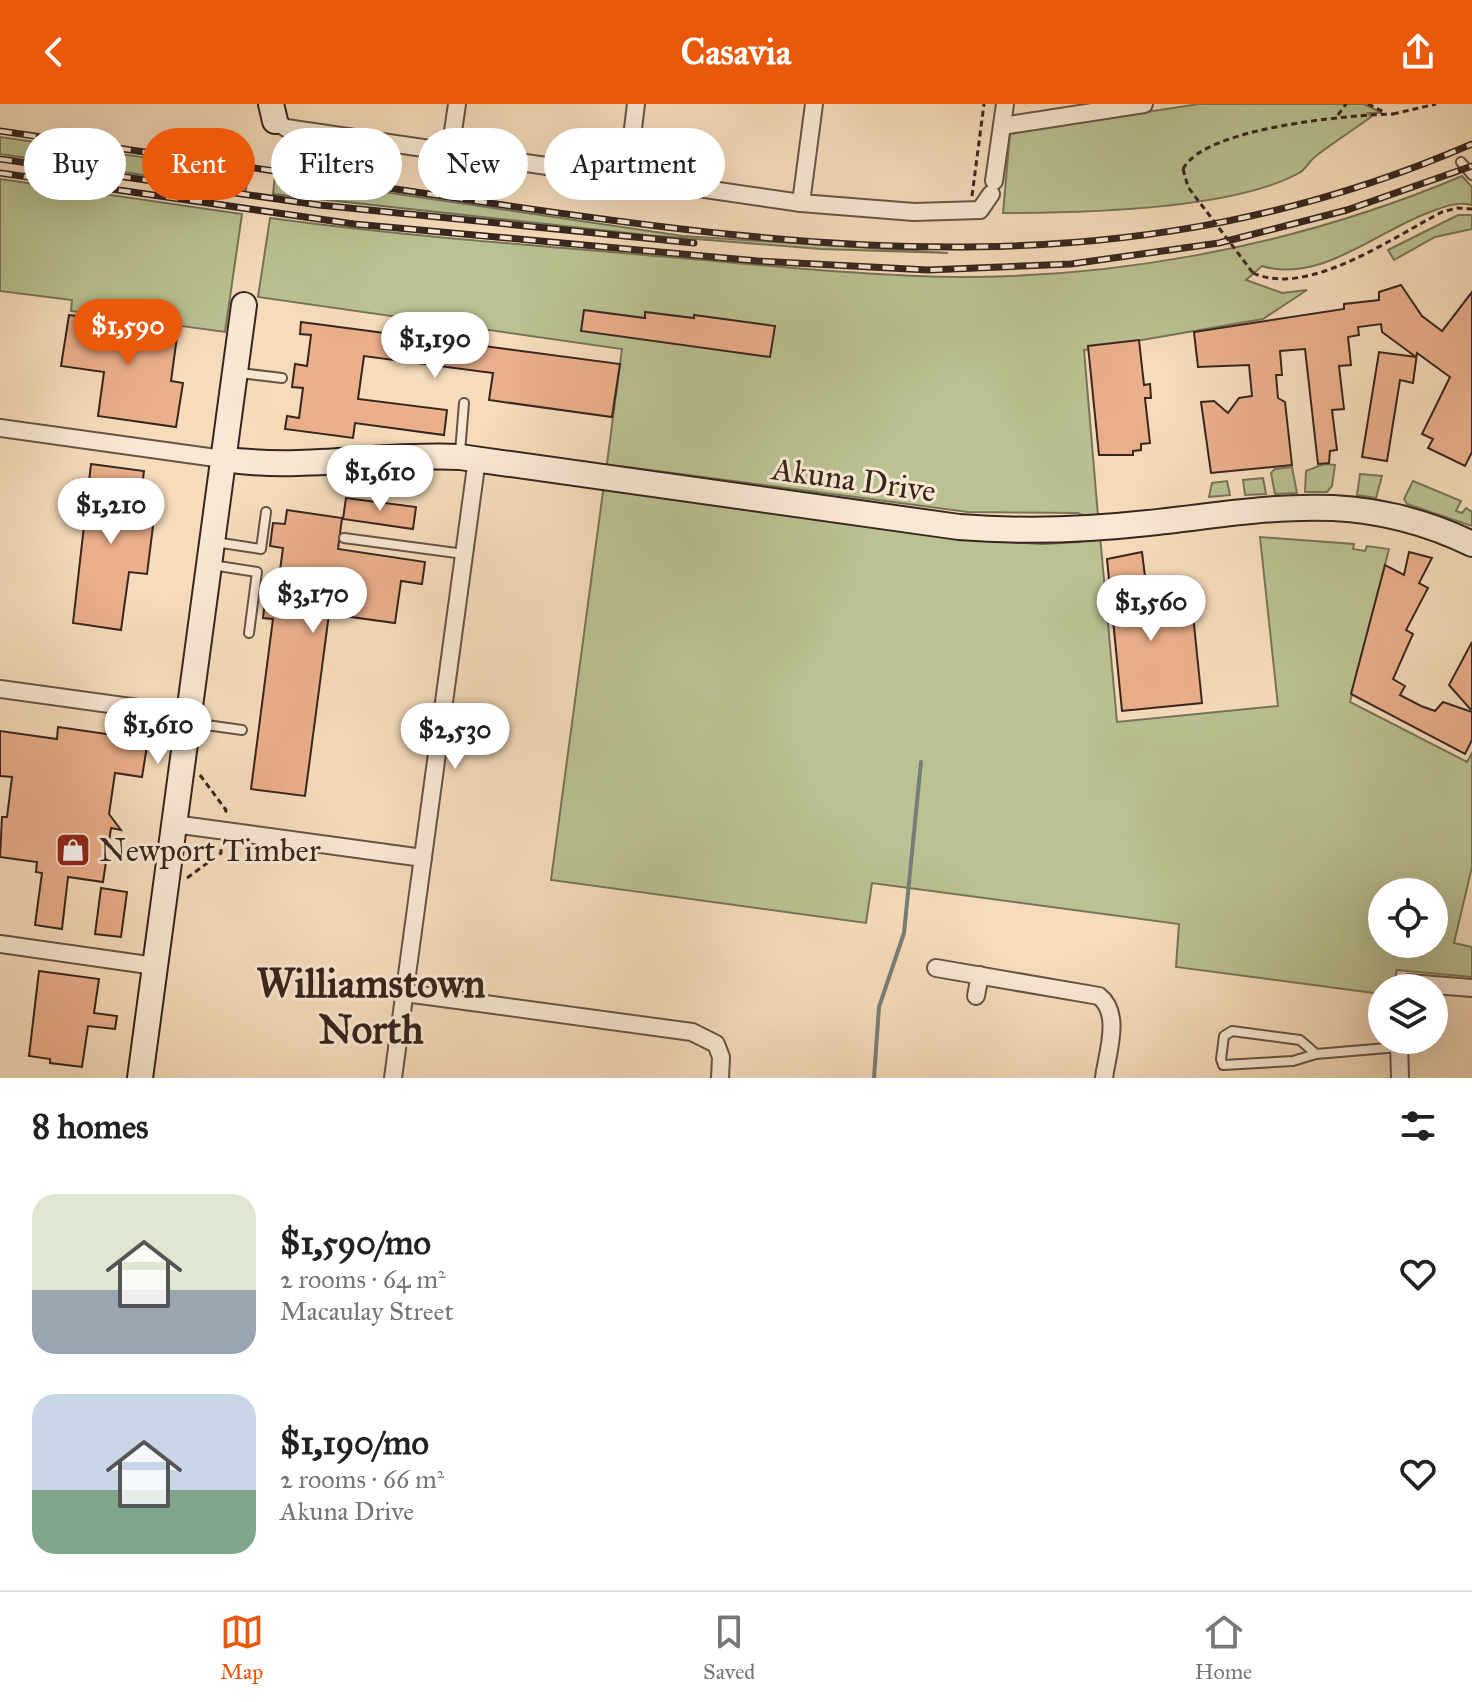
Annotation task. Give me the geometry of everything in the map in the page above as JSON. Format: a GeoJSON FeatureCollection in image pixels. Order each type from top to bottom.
{"type":"FeatureCollection","features":[{"type":"Feature","properties":{"kind":"street"},"geometry":{"type":"LineString","coordinates":[[454,128],[457,104]]}},
{"type":"Feature","properties":{"kind":"street"},"geometry":{"type":"LineString","coordinates":[[633,128],[636,104]]}},
{"type":"Feature","properties":{"kind":"street"},"geometry":{"type":"LineString","coordinates":[[801,203],[814,104]]}},
{"type":"Feature","properties":{"kind":"street"},"geometry":{"type":"LineString","coordinates":[[725,192],[801,203],[914,212],[980,210],[992,188],[1005,104]]}},
{"type":"Feature","properties":{"kind":"street"},"geometry":{"type":"LineString","coordinates":[[1002,126],[1144,104]]}},
{"type":"Feature","properties":{"kind":"street"},"geometry":{"type":"LineString","coordinates":[[273,112],[286,128],[418,147]]}},
{"type":"Feature","properties":{"kind":"street"},"geometry":{"type":"LineString","coordinates":[[140,1078],[244,305]]}},
{"type":"Feature","properties":{"kind":"street"},"geometry":{"type":"LineString","coordinates":[[0,428],[223,459]]}},
{"type":"Feature","properties":{"kind":"street","name":"Akuna Drive"},"geometry":{"type":"LineString","coordinates":[[223,459],[273,464],[395,456],[468,458],[959,527],[1064,530],[1299,505],[1365,511],[1399,518],[1472,544]]}},
{"type":"Feature","properties":{"kind":"street"},"geometry":{"type":"LineString","coordinates":[[393,1078],[464,554],[468,458]]}},
{"type":"Feature","properties":{"kind":"street"},"geometry":{"type":"LineString","coordinates":[[0,689],[189,718]]}},
{"type":"Feature","properties":{"kind":"street"},"geometry":{"type":"LineString","coordinates":[[174,824],[423,858]]}},
{"type":"Feature","properties":{"kind":"street"},"geometry":{"type":"LineString","coordinates":[[0,944],[155,966]]}},
{"type":"Feature","properties":{"kind":"street"},"geometry":{"type":"LineString","coordinates":[[936,968],[1089,992],[1102,998],[1112,1016],[1104,1078]]}},
{"type":"Feature","properties":{"kind":"street"},"geometry":{"type":"LineString","coordinates":[[976,996],[980,975]]}},
{"type":"Feature","properties":{"kind":"street"},"geometry":{"type":"LineString","coordinates":[[1448,987],[1472,988]]}},
{"type":"Feature","properties":{"kind":"street"},"geometry":{"type":"LineString","coordinates":[[405,993],[692,1032],[716,1044],[721,1057],[720,1078]]}},
{"type":"Feature","properties":{"kind":"street"},"geometry":{"type":"LineString","coordinates":[[1399,1054],[1400,1078]]}},
{"type":"Feature","properties":{"kind":"lane"},"geometry":{"type":"LineString","coordinates":[[1461,162],[1472,175]]}},
{"type":"Feature","properties":{"kind":"lane"},"geometry":{"type":"LineString","coordinates":[[235,372],[282,378]]}},
{"type":"Feature","properties":{"kind":"lane"},"geometry":{"type":"LineString","coordinates":[[464,403],[468,458]]}},
{"type":"Feature","properties":{"kind":"lane"},"geometry":{"type":"LineString","coordinates":[[211,553],[261,549],[266,512]]}},
{"type":"Feature","properties":{"kind":"lane"},"geometry":{"type":"LineString","coordinates":[[344,538],[464,554]]}},
{"type":"Feature","properties":{"kind":"lane"},"geometry":{"type":"LineString","coordinates":[[211,553],[257,572],[249,633]]}},
{"type":"Feature","properties":{"kind":"lane"},"geometry":{"type":"LineString","coordinates":[[189,718],[242,730]]}},
{"type":"Feature","properties":{"kind":"lane"},"geometry":{"type":"LineString","coordinates":[[1316,1054],[1300,1040],[1229,1031],[1224,1036],[1221,1061],[1226,1065],[1287,1062],[1316,1054],[1368,1047]]}},
{"type":"Feature","properties":{"kind":"path"},"geometry":{"type":"LineString","coordinates":[[971,200],[984,104]]}},
{"type":"Feature","properties":{"kind":"path"},"geometry":{"type":"LineString","coordinates":[[1346,104],[1340,113],[1330,117],[1220,143],[1195,155],[1183,169],[1188,187],[1253,273],[1279,281],[1311,277],[1442,212],[1463,207],[1472,209]]}},
{"type":"Feature","properties":{"kind":"path"},"geometry":{"type":"LineString","coordinates":[[1368,104],[1394,114]]}},
{"type":"Feature","properties":{"kind":"path"},"geometry":{"type":"LineString","coordinates":[[1330,117],[1394,114],[1436,104]]}},
{"type":"Feature","properties":{"kind":"green space"},"geometry":{"type":"Polygon","coordinates":[[[1199,104],[1364,104],[1382,113],[1368,113],[1371,117],[1316,156],[1299,173],[1235,195],[1155,207],[1003,213],[1010,133],[1199,104]]]}},
{"type":"Feature","properties":{"kind":"green space"},"geometry":{"type":"Polygon","coordinates":[[[0,137],[24,140],[24,158],[0,154],[0,137]]]}},
{"type":"Feature","properties":{"kind":"green space"},"geometry":{"type":"Polygon","coordinates":[[[126,155],[142,157],[142,175],[126,172],[126,155]]]}},
{"type":"Feature","properties":{"kind":"green space"},"geometry":{"type":"Polygon","coordinates":[[[1462,176],[1472,187],[1472,205],[1456,204],[1430,212],[1327,262],[1284,270],[1262,266],[1246,280],[1282,293],[1307,290],[1263,319],[1084,350],[1098,516],[968,512],[619,466],[606,471],[622,349],[258,297],[270,218],[457,239],[814,270],[985,277],[1125,266],[1194,256],[1331,223],[1462,176]]]}},
{"type":"Feature","properties":{"kind":"green space"},"geometry":{"type":"Polygon","coordinates":[[[0,179],[24,182],[24,200],[126,200],[126,197],[242,214],[225,332],[71,311],[72,300],[0,291],[0,179]]]}},
{"type":"Feature","properties":{"kind":"green space"},"geometry":{"type":"Polygon","coordinates":[[[402,195],[418,197],[418,200],[438,200],[683,236],[948,253],[821,249],[646,235],[328,200],[402,200],[402,195]]]}},
{"type":"Feature","properties":{"kind":"green space"},"geometry":{"type":"Polygon","coordinates":[[[1458,215],[1472,215],[1472,229],[1435,237],[1394,260],[1388,250],[1458,215]]]}},
{"type":"Feature","properties":{"kind":"green space"},"geometry":{"type":"Polygon","coordinates":[[[1324,464],[1335,465],[1332,486],[1327,492],[1305,492],[1306,471],[1324,464]]]}},
{"type":"Feature","properties":{"kind":"green space"},"geometry":{"type":"Polygon","coordinates":[[[1292,467],[1297,493],[1275,494],[1271,473],[1275,469],[1292,467]]]}},
{"type":"Feature","properties":{"kind":"green space"},"geometry":{"type":"Polygon","coordinates":[[[1360,474],[1382,476],[1376,498],[1357,495],[1360,474]]]}},
{"type":"Feature","properties":{"kind":"green space"},"geometry":{"type":"Polygon","coordinates":[[[1263,478],[1266,494],[1245,495],[1243,480],[1263,478]]]}},
{"type":"Feature","properties":{"kind":"green space"},"geometry":{"type":"Polygon","coordinates":[[[1227,481],[1230,495],[1209,497],[1212,483],[1227,481]]]}},
{"type":"Feature","properties":{"kind":"green space"},"geometry":{"type":"Polygon","coordinates":[[[1413,481],[1461,501],[1456,511],[1462,513],[1466,508],[1472,512],[1472,526],[1407,504],[1404,499],[1413,481]]]}},
{"type":"Feature","properties":{"kind":"green space"},"geometry":{"type":"Polygon","coordinates":[[[604,484],[655,497],[974,540],[1042,544],[1080,542],[1100,536],[1117,722],[1278,706],[1260,537],[1354,544],[1353,549],[1365,551],[1367,546],[1389,549],[1350,702],[1467,762],[1472,753],[1472,867],[1454,943],[1472,947],[1472,977],[1397,970],[1396,974],[1368,974],[1368,992],[1176,967],[1179,924],[872,883],[866,923],[551,880],[604,484]]]}},
{"type":"Feature","properties":{"kind":"building"},"geometry":{"type":"Polygon","coordinates":[[[1401,285],[1422,316],[1442,331],[1472,292],[1472,452],[1465,466],[1428,448],[1433,439],[1422,434],[1450,377],[1417,353],[1413,383],[1400,380],[1387,461],[1362,457],[1379,352],[1416,357],[1382,332],[1381,324],[1358,327],[1359,335],[1348,337],[1351,365],[1339,366],[1344,409],[1332,410],[1337,450],[1330,451],[1329,463],[1318,464],[1305,349],[1280,351],[1282,375],[1276,375],[1278,398],[1285,402],[1292,465],[1211,473],[1201,402],[1214,401],[1228,413],[1239,398],[1252,396],[1249,365],[1198,367],[1194,332],[1344,309],[1344,304],[1379,300],[1379,292],[1401,285]]]}},
{"type":"Feature","properties":{"kind":"building"},"geometry":{"type":"Polygon","coordinates":[[[584,310],[645,318],[645,312],[694,318],[694,315],[775,326],[770,357],[581,331],[584,310]]]}},
{"type":"Feature","properties":{"kind":"building"},"geometry":{"type":"Polygon","coordinates":[[[69,315],[178,329],[171,381],[183,383],[176,427],[98,416],[104,372],[61,366],[69,315]]]}},
{"type":"Feature","properties":{"kind":"building"},"geometry":{"type":"Polygon","coordinates":[[[301,322],[620,364],[612,417],[489,400],[493,373],[364,356],[358,399],[447,410],[444,435],[355,423],[353,438],[285,429],[287,416],[299,418],[303,388],[292,387],[295,364],[307,366],[311,335],[300,334],[301,322]]]}},
{"type":"Feature","properties":{"kind":"building"},"geometry":{"type":"Polygon","coordinates":[[[1139,340],[1144,385],[1150,384],[1151,398],[1145,398],[1150,443],[1141,444],[1141,450],[1133,451],[1133,455],[1099,455],[1088,346],[1139,340]]]}},
{"type":"Feature","properties":{"kind":"building"},"geometry":{"type":"Polygon","coordinates":[[[91,464],[144,471],[137,524],[153,526],[147,574],[129,572],[121,630],[73,623],[91,464]]]}},
{"type":"Feature","properties":{"kind":"building"},"geometry":{"type":"Polygon","coordinates":[[[346,498],[416,507],[413,529],[343,519],[346,498]]]}},
{"type":"Feature","properties":{"kind":"building"},"geometry":{"type":"Polygon","coordinates":[[[287,510],[342,518],[338,549],[425,562],[422,584],[401,581],[395,623],[329,614],[305,796],[251,789],[273,619],[263,618],[267,584],[278,585],[283,548],[270,546],[273,523],[285,524],[287,510]]]}},
{"type":"Feature","properties":{"kind":"building"},"geometry":{"type":"Polygon","coordinates":[[[1142,552],[1149,609],[1192,605],[1202,703],[1122,711],[1107,559],[1142,552]]]}},
{"type":"Feature","properties":{"kind":"building"},"geometry":{"type":"Polygon","coordinates":[[[1409,552],[1432,558],[1419,583],[1428,588],[1406,630],[1413,634],[1393,679],[1405,686],[1400,695],[1421,706],[1435,711],[1443,702],[1472,712],[1472,740],[1465,754],[1351,694],[1385,565],[1404,575],[1409,552]]]}},
{"type":"Feature","properties":{"kind":"building"},"geometry":{"type":"Polygon","coordinates":[[[1472,642],[1472,711],[1449,685],[1472,642]]]}},
{"type":"Feature","properties":{"kind":"building"},"geometry":{"type":"Polygon","coordinates":[[[58,727],[148,740],[142,777],[115,773],[109,814],[121,830],[111,828],[103,882],[68,877],[62,929],[35,925],[42,873],[36,872],[37,862],[0,857],[2,817],[7,817],[12,777],[0,776],[0,731],[57,739],[58,727]]]}},
{"type":"Feature","properties":{"kind":"building"},"geometry":{"type":"Polygon","coordinates":[[[101,888],[127,892],[121,937],[95,934],[101,888]]]}},
{"type":"Feature","properties":{"kind":"building"},"geometry":{"type":"Polygon","coordinates":[[[39,971],[99,979],[94,1013],[117,1016],[115,1029],[88,1026],[82,1067],[50,1063],[50,1059],[29,1056],[39,971]]]}},
{"type":"Feature","properties":{"kind":"waterway"},"geometry":{"type":"LineString","coordinates":[[874,1078],[879,1007],[904,933],[921,762]]}},
{"type":"Feature","properties":{"kind":"railway"},"geometry":{"type":"LineString","coordinates":[[0,131],[732,235],[857,244],[979,247],[1101,240],[1224,222],[1347,190],[1472,144]]}},
{"type":"Feature","properties":{"kind":"railway"},"geometry":{"type":"LineString","coordinates":[[0,159],[319,205],[694,243]]}},
{"type":"Feature","properties":{"kind":"railway"},"geometry":{"type":"LineString","coordinates":[[0,173],[354,224],[758,261],[928,270],[1071,264],[1219,243],[1347,210],[1472,166]]}},
{"type":"Feature","properties":{"kind":"place","name":"Newport Timber"},"geometry":{"type":"Point","coordinates":[73,850]}},
{"type":"Feature","properties":{"kind":"district","name":"Williamstown North"},"geometry":{"type":"Point","coordinates":[371,1006]}}]}
